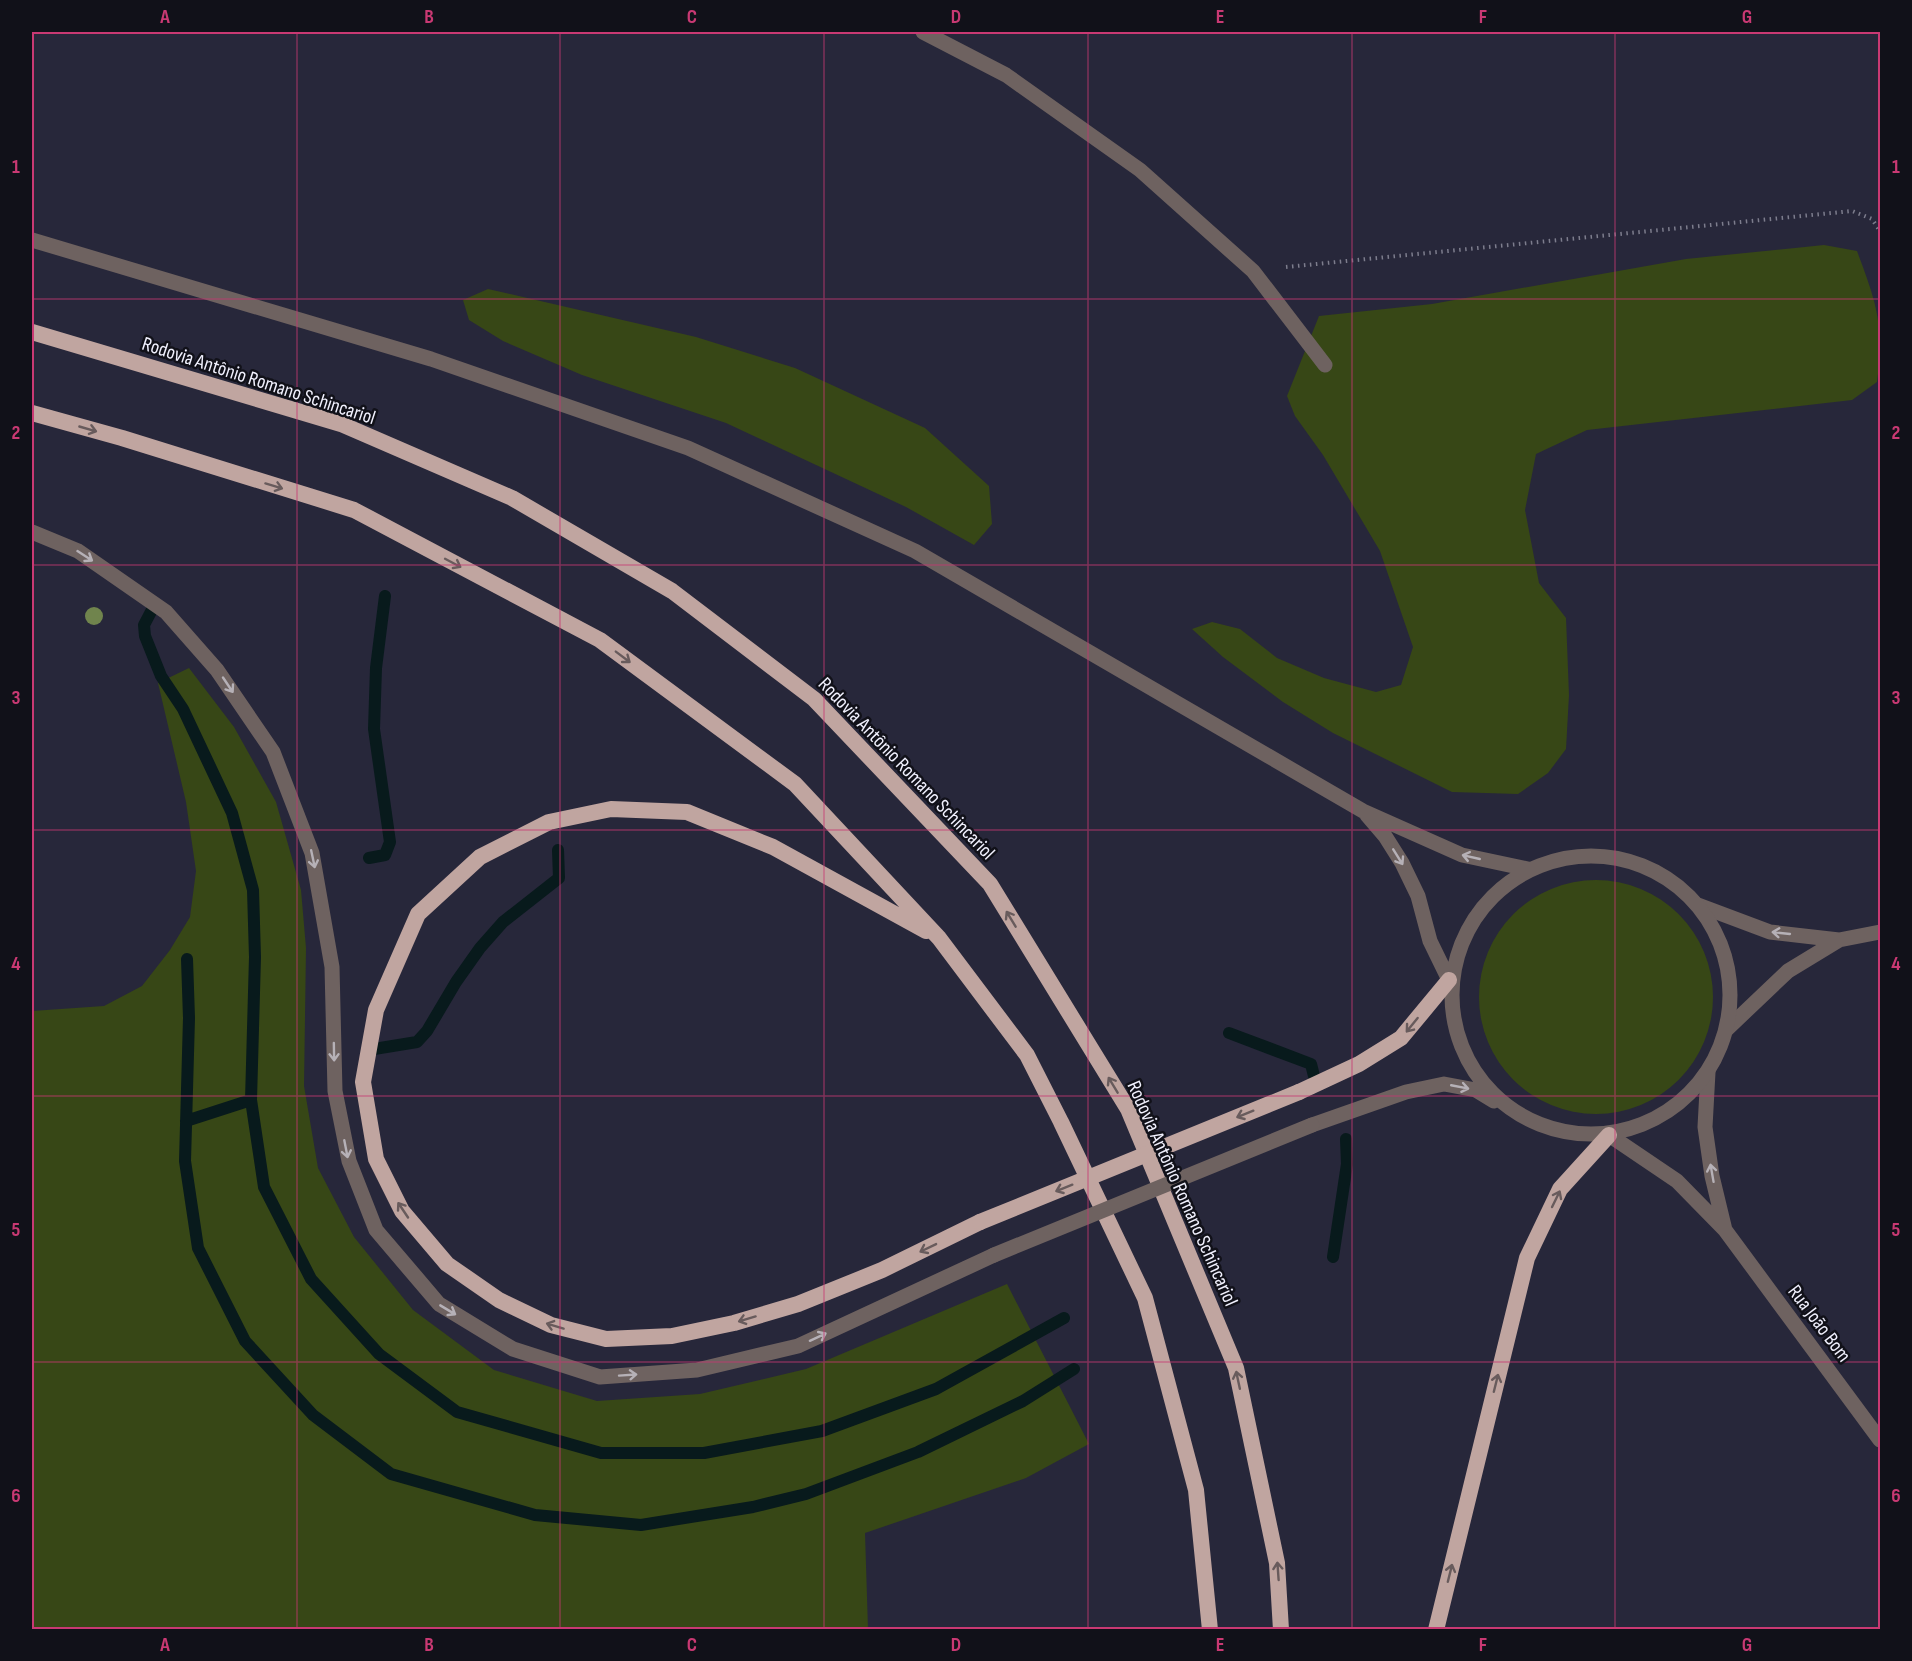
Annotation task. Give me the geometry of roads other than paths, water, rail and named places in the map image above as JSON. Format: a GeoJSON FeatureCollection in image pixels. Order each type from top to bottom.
{"type":"FeatureCollection","features":[{"type":"Feature","properties":{"kind":"highway","name":"Rodovia Antônio Romano Schincariol"},"geometry":{"type":"LineString","coordinates":[[32,332],[341,424],[512,498],[672,591],[814,699],[990,884],[1128,1109],[1236,1368],[1277,1563],[1281,1629]]}},
{"type":"Feature","properties":{"kind":"highway"},"geometry":{"type":"LineString","coordinates":[[32,413],[122,438],[354,510],[600,640],[795,784],[939,938],[1027,1055],[1145,1298],[1196,1490],[1210,1629]]}},
{"type":"Feature","properties":{"kind":"highway"},"geometry":{"type":"LineString","coordinates":[[939,938],[772,847],[687,812],[611,809],[549,822],[480,856],[418,914],[376,1010],[363,1082],[376,1159],[402,1211],[447,1264],[499,1300],[551,1325],[606,1339],[672,1336],[734,1323],[798,1304],[882,1270],[980,1222],[1299,1092],[1359,1065],[1401,1038],[1449,980]]}},
{"type":"Feature","properties":{"kind":"highway"},"geometry":{"type":"LineString","coordinates":[[1436,1629],[1527,1258],[1560,1189],[1609,1135]]}},
{"type":"Feature","properties":{"kind":"street"},"geometry":{"type":"LineString","coordinates":[[923,32],[1006,75],[1140,170],[1254,271],[1325,365]]}},
{"type":"Feature","properties":{"kind":"street"},"geometry":{"type":"LineString","coordinates":[[32,240],[431,358],[688,448],[915,551],[1363,811],[1462,855],[1528,869]]}},
{"type":"Feature","properties":{"kind":"street"},"geometry":{"type":"LineString","coordinates":[[32,532],[78,551],[166,612],[217,670],[273,752],[312,853],[332,967],[334,1091],[349,1161],[376,1230],[439,1304],[513,1349],[600,1377],[697,1370],[798,1346],[994,1255],[1312,1125],[1406,1092],[1444,1084],[1476,1090],[1515,1113],[1554,1130],[1609,1135],[1656,1119],[1685,1099],[1708,1072],[1727,1029],[1730,982],[1721,943],[1698,905],[1671,880],[1637,862],[1601,855],[1563,858],[1528,869],[1493,895],[1467,930],[1449,980]]}},
{"type":"Feature","properties":{"kind":"street"},"geometry":{"type":"LineString","coordinates":[[1363,811],[1385,836],[1402,863],[1418,896],[1430,941],[1449,980],[1456,1028],[1468,1061],[1489,1089],[1515,1113]]}},
{"type":"Feature","properties":{"kind":"street"},"geometry":{"type":"LineString","coordinates":[[1698,905],[1770,932],[1839,940],[1881,932]]}},
{"type":"Feature","properties":{"kind":"street"},"geometry":{"type":"LineString","coordinates":[[1727,1029],[1788,971],[1839,940]]}},
{"type":"Feature","properties":{"kind":"street"},"geometry":{"type":"LineString","coordinates":[[1708,1072],[1705,1127],[1725,1230]]}},
{"type":"Feature","properties":{"kind":"street","name":"Rua João Bom"},"geometry":{"type":"LineString","coordinates":[[1609,1135],[1677,1181],[1725,1230],[1881,1440]]}},
{"type":"Feature","properties":{"kind":"waterway"},"geometry":{"type":"LineString","coordinates":[[369,858],[385,855],[390,842],[374,729],[376,668],[385,596]]}},
{"type":"Feature","properties":{"kind":"waterway"},"geometry":{"type":"LineString","coordinates":[[155,604],[144,625],[145,636],[161,676],[183,709],[232,813],[253,890],[255,957],[251,1100],[264,1187],[311,1279],[379,1354],[457,1412],[601,1453],[704,1453],[822,1431],[936,1389],[1064,1318]]}},
{"type":"Feature","properties":{"kind":"waterway"},"geometry":{"type":"LineString","coordinates":[[368,1050],[417,1042],[427,1031],[456,982],[480,948],[503,922],[559,878],[558,850]]}},
{"type":"Feature","properties":{"kind":"waterway"},"geometry":{"type":"LineString","coordinates":[[187,959],[189,1018],[185,1161],[198,1248],[245,1341],[313,1415],[391,1474],[535,1515],[641,1525],[753,1507],[806,1494],[918,1452],[1023,1401],[1074,1369]]}},
{"type":"Feature","properties":{"kind":"waterway"},"geometry":{"type":"LineString","coordinates":[[1229,1033],[1311,1064],[1314,1076]]}},
{"type":"Feature","properties":{"kind":"waterway"},"geometry":{"type":"LineString","coordinates":[[186,1121],[251,1100]]}},
{"type":"Feature","properties":{"kind":"waterway"},"geometry":{"type":"LineString","coordinates":[[1333,1257],[1347,1164],[1346,1139]]}}]}
